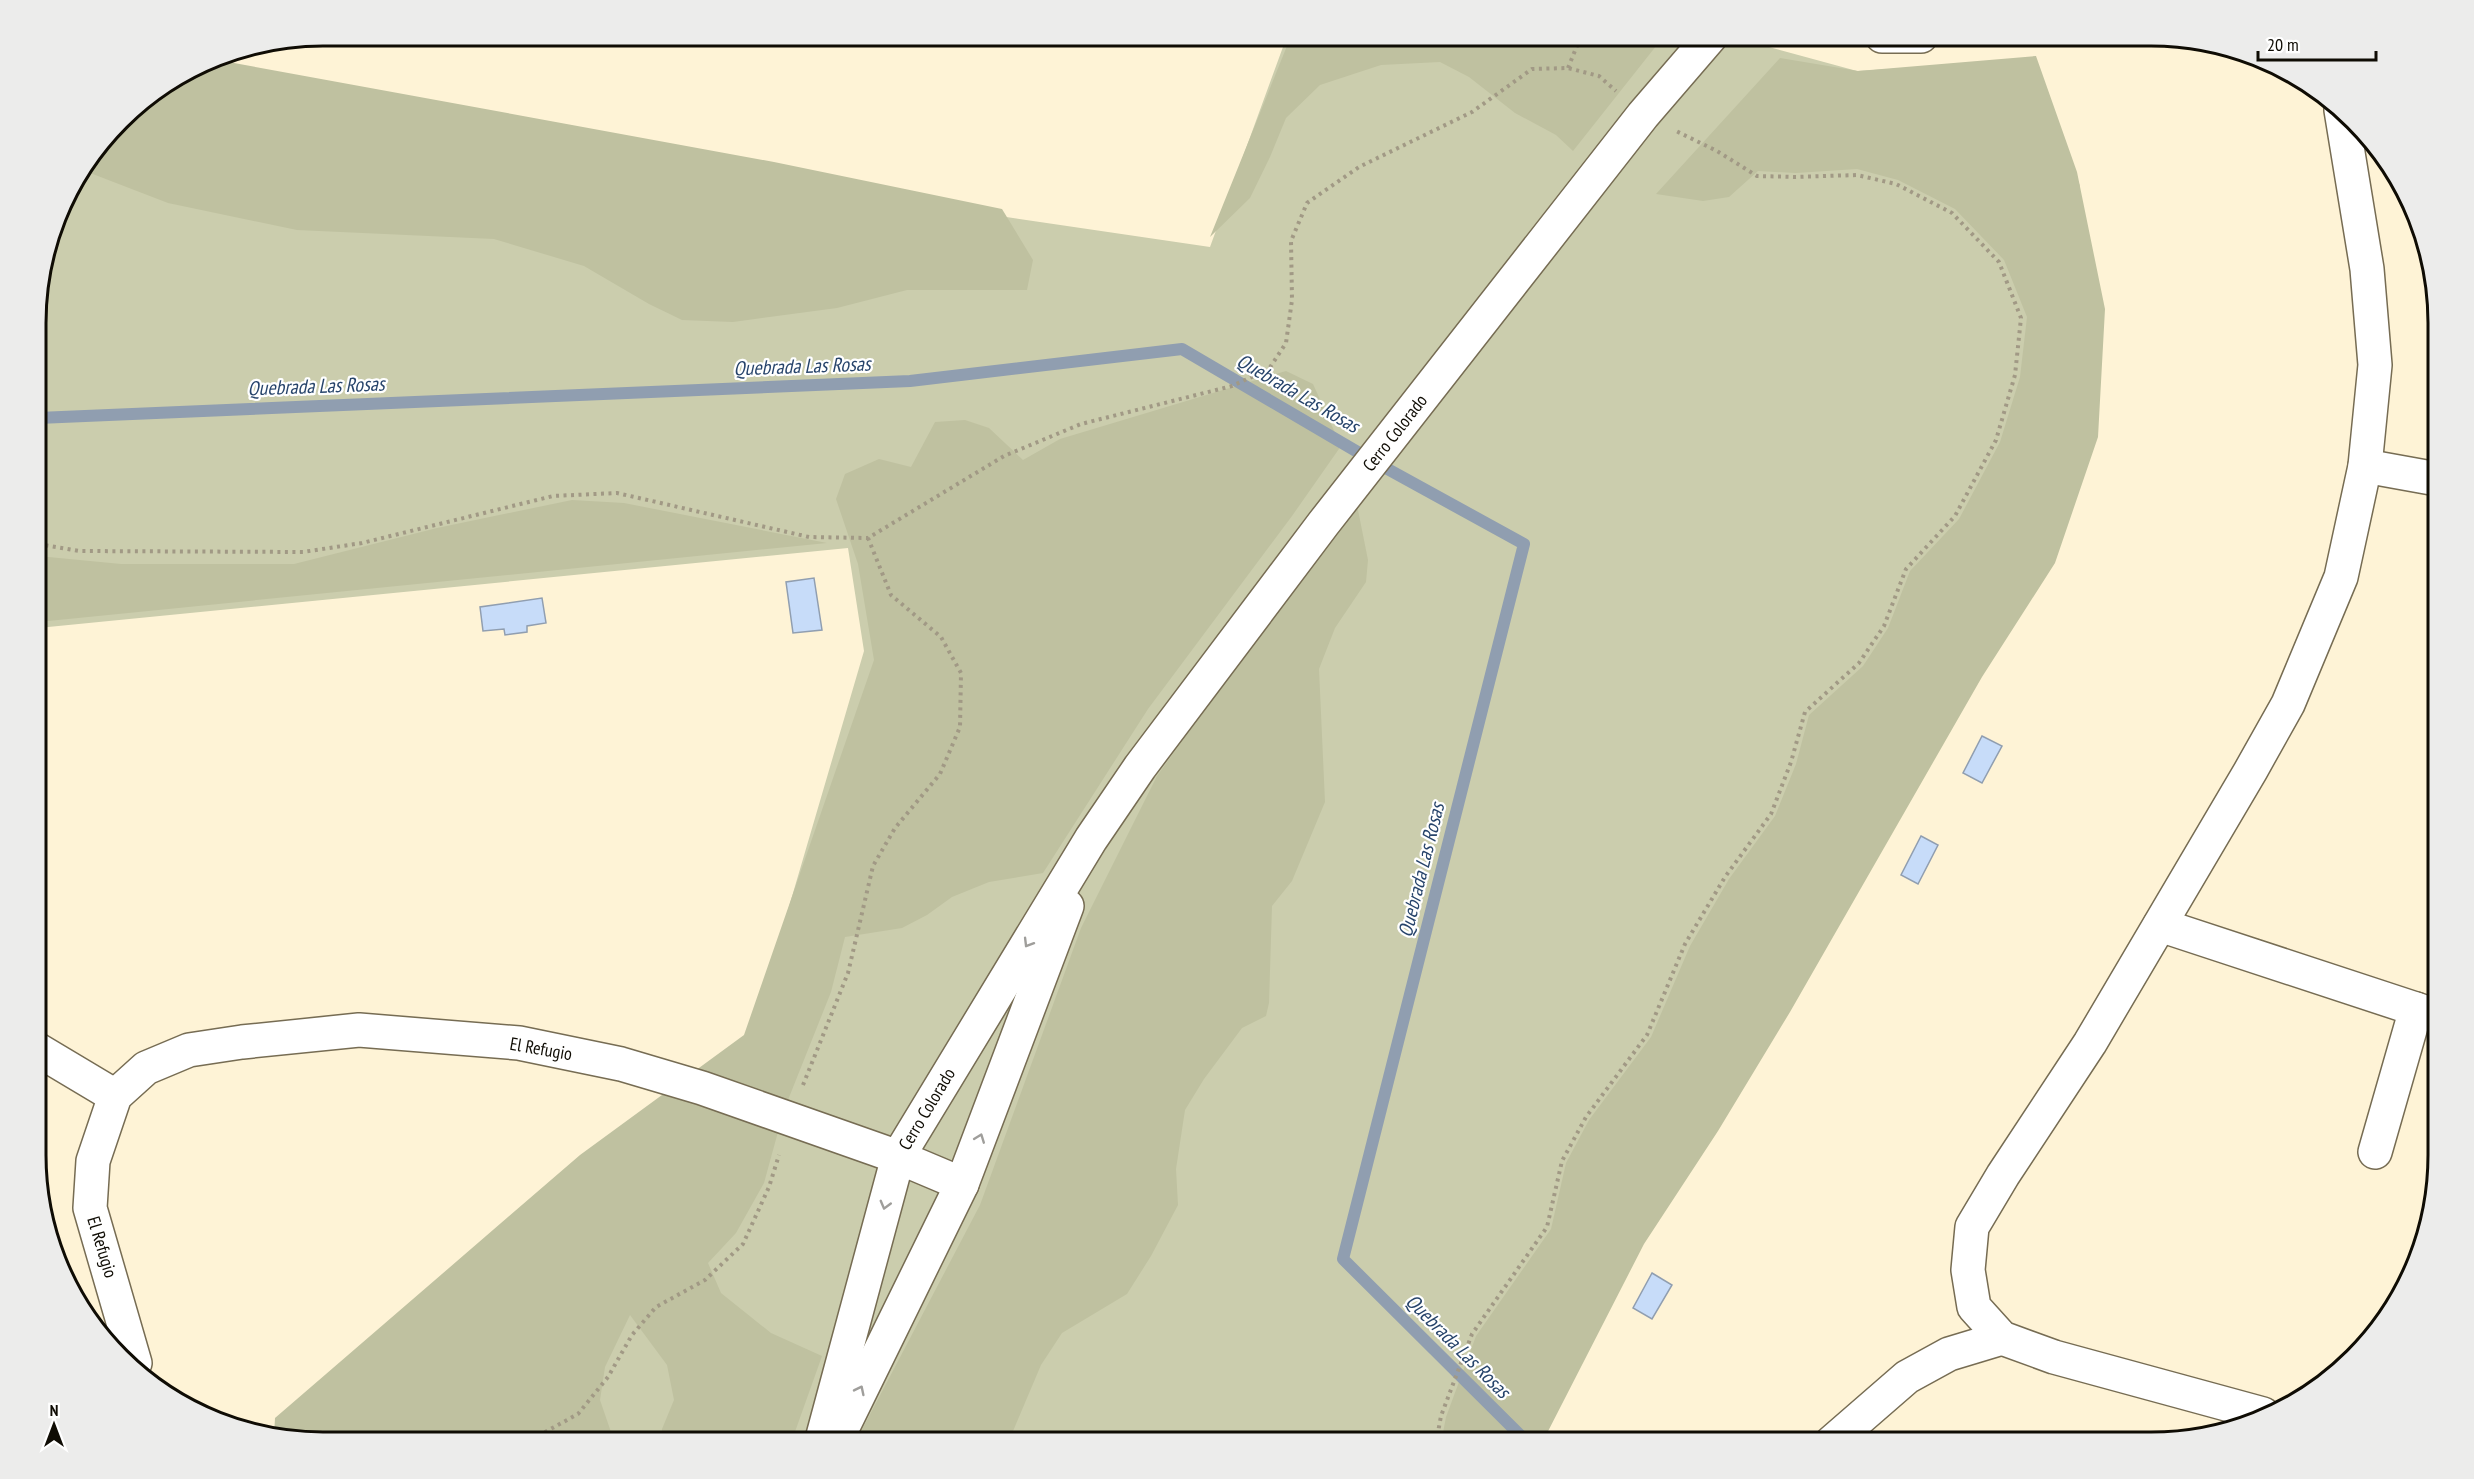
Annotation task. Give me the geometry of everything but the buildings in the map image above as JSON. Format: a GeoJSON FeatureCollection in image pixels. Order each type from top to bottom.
{"type":"FeatureCollection","features":[{"type":"Feature","properties":{"kind":"street","name":"Cerro Colorado"},"geometry":{"type":"LineString","coordinates":[[823,1432],[898,1157],[1091,839],[1140,767],[1323,524],[1643,115],[1702,46]]}},
{"type":"Feature","properties":{"kind":"street"},"geometry":{"type":"LineString","coordinates":[[2254,1412],[2054,1358],[2002,1338],[1974,1307],[1968,1270],[1972,1227],[2003,1175],[2091,1043],[2288,704],[2341,577],[2366,466],[2375,365],[2367,269],[2344,126]]}},
{"type":"Feature","properties":{"kind":"street"},"geometry":{"type":"LineString","coordinates":[[2366,466],[2428,477]]}},
{"type":"Feature","properties":{"kind":"street","name":"Cerro Colorado"},"geometry":{"type":"LineString","coordinates":[[839,1432],[962,1184],[1044,971],[1091,839]]}},
{"type":"Feature","properties":{"kind":"street"},"geometry":{"type":"LineString","coordinates":[[2160,925],[2427,1012],[2375,1152]]}},
{"type":"Feature","properties":{"kind":"street","name":"El Refugio"},"geometry":{"type":"LineString","coordinates":[[133,1356],[90,1209],[93,1161],[115,1096],[146,1068],[189,1050],[359,1030],[519,1043],[621,1064],[702,1088],[790,1117],[898,1157],[962,1184]]}},
{"type":"Feature","properties":{"kind":"street"},"geometry":{"type":"LineString","coordinates":[[46,1055],[115,1096]]}},
{"type":"Feature","properties":{"kind":"street"},"geometry":{"type":"LineString","coordinates":[[1844,1432],[1907,1377],[1949,1354],[2002,1338]]}},
{"type":"Feature","properties":{"kind":"path"},"geometry":{"type":"LineString","coordinates":[[1568,68],[1577,46]]}},
{"type":"Feature","properties":{"kind":"path"},"geometry":{"type":"LineString","coordinates":[[46,545],[80,551],[303,552],[362,543],[553,496],[617,493],[809,537],[868,538],[1004,456],[1081,424],[1232,386],[1269,369],[1286,343],[1292,300],[1291,241],[1307,203],[1359,168],[1472,112],[1532,69],[1568,68],[1599,76],[1643,115],[1717,151],[1757,176],[1857,175],[1896,184],[1952,213],[1999,262],[2021,318],[2015,375],[1996,440],[1955,516],[1906,569],[1884,626],[1859,663],[1804,712],[1791,762],[1771,814],[1725,876],[1685,944],[1647,1035],[1576,1134],[1562,1161],[1547,1227],[1472,1334],[1441,1416],[1438,1432]]}},
{"type":"Feature","properties":{"kind":"path"},"geometry":{"type":"LineString","coordinates":[[545,1432],[578,1414],[608,1377],[632,1335],[656,1307],[705,1280],[742,1244],[769,1187],[790,1117],[848,973],[873,866],[895,828],[940,774],[960,727],[961,673],[941,637],[891,595],[868,538]]}},
{"type":"Feature","properties":{"kind":"green space"},"geometry":{"type":"Polygon","coordinates":[[[1283,46],[1766,46],[1857,71],[2034,60],[2080,186],[1980,677],[1639,1250],[1545,1432],[335,1432],[749,1043],[864,651],[848,548],[46,627],[46,324],[49,288],[61,235],[75,201],[104,155],[115,141],[148,110],[993,215],[1210,247],[1283,46]]]}},
{"type":"Feature","properties":{"kind":"green space"},"geometry":{"type":"Polygon","coordinates":[[[1287,46],[1656,46],[1573,151],[1556,135],[1515,113],[1469,77],[1440,62],[1381,65],[1320,85],[1286,118],[1250,198],[1210,237],[1287,46]]]}},
{"type":"Feature","properties":{"kind":"green space"},"geometry":{"type":"Polygon","coordinates":[[[2036,56],[2077,172],[2105,309],[2098,437],[2055,563],[1982,677],[1790,1012],[1718,1131],[1644,1244],[1548,1432],[1443,1432],[1446,1417],[1476,1336],[1551,1229],[1566,1163],[1589,1120],[1651,1037],[1690,946],[1729,879],[1775,816],[1796,764],[1809,715],[1863,666],[1888,628],[1910,571],[1959,519],[2000,442],[2020,377],[2027,317],[2004,260],[1955,209],[1898,180],[1857,169],[1796,173],[1758,171],[1729,197],[1703,201],[1656,194],[1780,58],[1858,71],[2036,56]]]}},
{"type":"Feature","properties":{"kind":"green space"},"geometry":{"type":"Polygon","coordinates":[[[231,63],[774,162],[1002,209],[1033,260],[1027,290],[907,290],[837,308],[733,322],[682,320],[649,304],[584,266],[494,239],[297,230],[168,203],[91,173],[115,141],[141,115],[185,84],[231,63]]]}},
{"type":"Feature","properties":{"kind":"green space"},"geometry":{"type":"Polygon","coordinates":[[[1286,371],[1313,384],[1341,446],[1292,516],[1148,709],[1043,873],[989,882],[952,897],[927,915],[902,928],[845,937],[831,992],[784,1110],[764,1183],[736,1233],[708,1263],[721,1293],[771,1333],[822,1356],[795,1432],[662,1432],[674,1400],[667,1365],[630,1315],[605,1367],[600,1400],[611,1432],[306,1432],[274,1428],[275,1418],[580,1155],[744,1035],[874,660],[858,564],[836,499],[845,474],[879,459],[911,467],[935,422],[965,420],[989,428],[1023,460],[1060,439],[1286,371]]]}},
{"type":"Feature","properties":{"kind":"green space"},"geometry":{"type":"Polygon","coordinates":[[[572,500],[624,503],[827,543],[46,621],[46,557],[121,564],[294,564],[437,528],[572,500]]]}},
{"type":"Feature","properties":{"kind":"green space"},"geometry":{"type":"Polygon","coordinates":[[[1356,500],[1368,560],[1366,582],[1335,628],[1319,669],[1325,802],[1292,881],[1272,906],[1269,1003],[1266,1016],[1242,1028],[1204,1079],[1185,1110],[1176,1169],[1178,1205],[1151,1256],[1127,1294],[1062,1333],[1041,1365],[1013,1432],[861,1432],[980,1205],[1081,928],[1157,776],[1356,500]]]}},
{"type":"Feature","properties":{"kind":"water"},"geometry":{"type":"Polygon","coordinates":[[[814,578],[822,630],[793,633],[786,582],[814,578]]]}},
{"type":"Feature","properties":{"kind":"water"},"geometry":{"type":"Polygon","coordinates":[[[542,598],[546,623],[527,626],[527,632],[505,635],[504,629],[483,631],[480,607],[542,598]]]}},
{"type":"Feature","properties":{"kind":"water"},"geometry":{"type":"Polygon","coordinates":[[[1982,736],[2002,746],[1982,783],[1963,773],[1982,736]]]}},
{"type":"Feature","properties":{"kind":"water"},"geometry":{"type":"Polygon","coordinates":[[[1921,836],[1938,845],[1918,884],[1901,875],[1921,836]]]}},
{"type":"Feature","properties":{"kind":"water"},"geometry":{"type":"Polygon","coordinates":[[[1652,1273],[1672,1285],[1652,1319],[1633,1308],[1652,1273]]]}},
{"type":"Feature","properties":{"kind":"waterway","name":"Quebrada Las Rosas"},"geometry":{"type":"LineString","coordinates":[[46,418],[910,381],[1182,349],[1373,461],[1524,544],[1343,1259],[1517,1432]]}}]}
